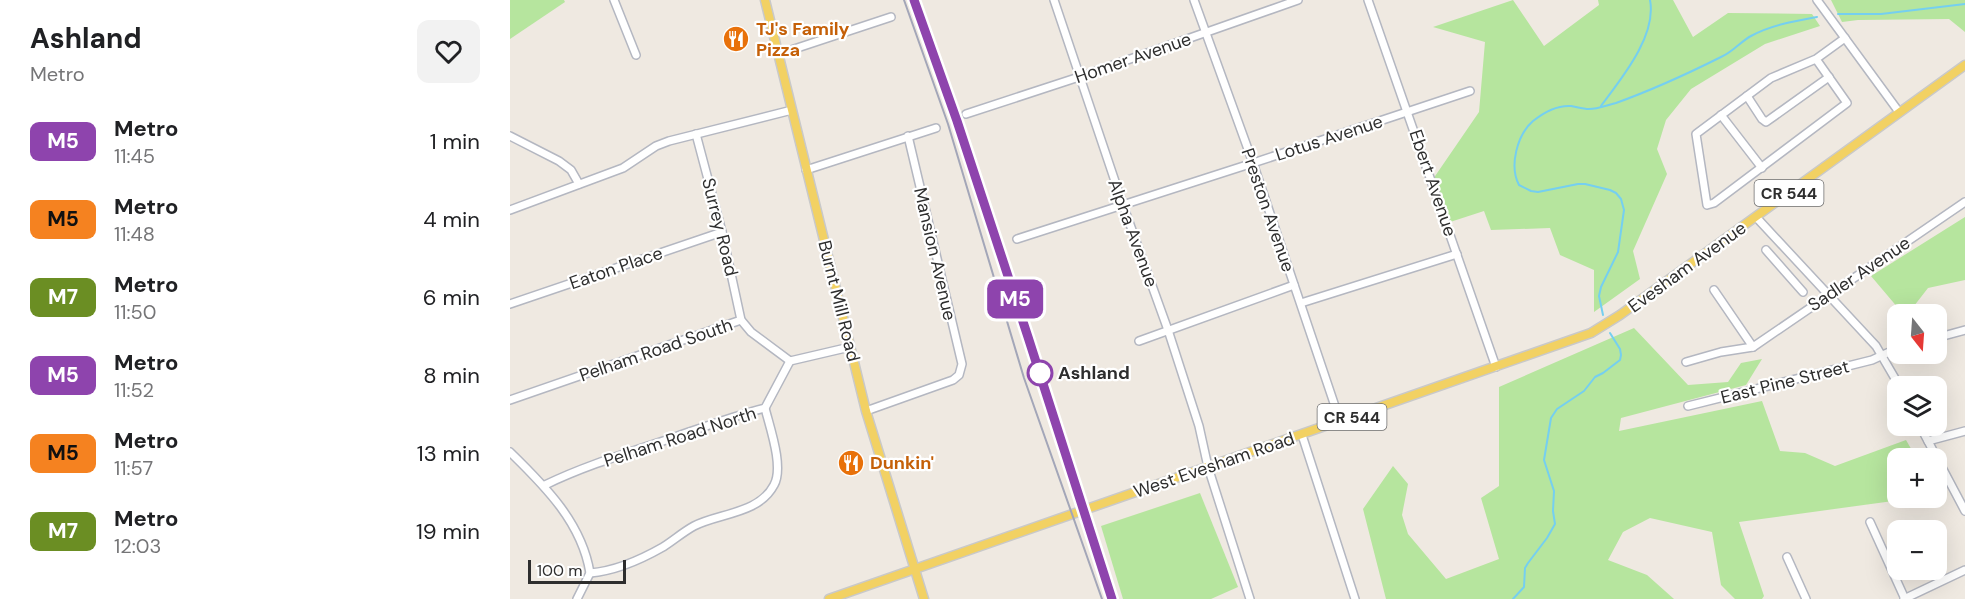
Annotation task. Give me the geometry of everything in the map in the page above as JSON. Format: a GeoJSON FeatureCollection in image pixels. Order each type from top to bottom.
{"type":"FeatureCollection","features":[{"type":"Feature","properties":{"kind":"main road","name":"Burnt Mill Road"},"geometry":{"type":"LineString","coordinates":[[765,0],[866,411],[924,599]]}},
{"type":"Feature","properties":{"kind":"main road","name":"Evesham Avenue"},"geometry":{"type":"LineString","coordinates":[[1613,320],[1965,65]]}},
{"type":"Feature","properties":{"kind":"main road","name":"West Evesham Road"},"geometry":{"type":"LineString","coordinates":[[915,569],[1592,333],[1613,320]]}},
{"type":"Feature","properties":{"kind":"main road","name":"CR 544"},"geometry":{"type":"LineString","coordinates":[[829,599],[915,569]]}},
{"type":"Feature","properties":{"kind":"street"},"geometry":{"type":"LineString","coordinates":[[614,0],[636,55]]}},
{"type":"Feature","properties":{"kind":"street","name":"Alpha Avenue"},"geometry":{"type":"LineString","coordinates":[[1054,0],[1168,330],[1250,599]]}},
{"type":"Feature","properties":{"kind":"street","name":"Preston Avenue"},"geometry":{"type":"LineString","coordinates":[[1194,0],[1253,164],[1340,421]]}},
{"type":"Feature","properties":{"kind":"street","name":"Homer Avenue"},"geometry":{"type":"LineString","coordinates":[[966,114],[1298,0]]}},
{"type":"Feature","properties":{"kind":"street","name":"Ebert Avenue"},"geometry":{"type":"LineString","coordinates":[[1368,0],[1496,367]]}},
{"type":"Feature","properties":{"kind":"street"},"geometry":{"type":"LineString","coordinates":[[1817,0],[1899,112]]}},
{"type":"Feature","properties":{"kind":"street"},"geometry":{"type":"LineString","coordinates":[[779,54],[891,17]]}},
{"type":"Feature","properties":{"kind":"street"},"geometry":{"type":"LineString","coordinates":[[1816,59],[1847,103],[1714,203],[1707,205],[1696,134],[1771,78],[1816,59],[1845,38]]}},
{"type":"Feature","properties":{"kind":"street"},"geometry":{"type":"LineString","coordinates":[[1747,96],[1766,122],[1829,77]]}},
{"type":"Feature","properties":{"kind":"street","name":"Lotus Avenue"},"geometry":{"type":"LineString","coordinates":[[1017,238],[1253,164],[1470,91]]}},
{"type":"Feature","properties":{"kind":"street"},"geometry":{"type":"LineString","coordinates":[[510,210],[623,168],[656,146],[792,110]]}},
{"type":"Feature","properties":{"kind":"street"},"geometry":{"type":"LineString","coordinates":[[1721,115],[1762,168]]}},
{"type":"Feature","properties":{"kind":"street"},"geometry":{"type":"LineString","coordinates":[[806,170],[936,128]]}},
{"type":"Feature","properties":{"kind":"street","name":"Surrey Road"},"geometry":{"type":"LineString","coordinates":[[696,134],[722,232],[741,321]]}},
{"type":"Feature","properties":{"kind":"street"},"geometry":{"type":"LineString","coordinates":[[510,136],[571,170],[579,184]]}},
{"type":"Feature","properties":{"kind":"street","name":"Mansion Avenue"},"geometry":{"type":"LineString","coordinates":[[866,411],[953,380],[960,372],[962,364],[908,136]]}},
{"type":"Feature","properties":{"kind":"street","name":"Sadler Avenue"},"geometry":{"type":"LineString","coordinates":[[1753,347],[1965,202]]}},
{"type":"Feature","properties":{"kind":"street"},"geometry":{"type":"LineString","coordinates":[[1756,217],[1876,346],[1894,376]]}},
{"type":"Feature","properties":{"kind":"street","name":"Eaton Place"},"geometry":{"type":"LineString","coordinates":[[510,304],[722,232]]}},
{"type":"Feature","properties":{"kind":"street"},"geometry":{"type":"LineString","coordinates":[[1766,250],[1803,292]]}},
{"type":"Feature","properties":{"kind":"street"},"geometry":{"type":"LineString","coordinates":[[1301,303],[1457,254]]}},
{"type":"Feature","properties":{"kind":"street"},"geometry":{"type":"LineString","coordinates":[[1784,270],[1795,259]]}},
{"type":"Feature","properties":{"kind":"street"},"geometry":{"type":"LineString","coordinates":[[1139,340],[1294,285]]}},
{"type":"Feature","properties":{"kind":"street"},"geometry":{"type":"LineString","coordinates":[[1686,362],[1721,352],[1753,347],[1714,290]]}},
{"type":"Feature","properties":{"kind":"street","name":"Pelham Road South"},"geometry":{"type":"LineString","coordinates":[[510,400],[741,321],[745,327],[790,361]]}},
{"type":"Feature","properties":{"kind":"street"},"geometry":{"type":"LineString","coordinates":[[1947,335],[1965,330]]}},
{"type":"Feature","properties":{"kind":"street"},"geometry":{"type":"LineString","coordinates":[[790,361],[850,347]]}},
{"type":"Feature","properties":{"kind":"street","name":"East Pine Street"},"geometry":{"type":"LineString","coordinates":[[1688,406],[1872,360],[1887,353]]}},
{"type":"Feature","properties":{"kind":"street","name":"Pelham Road North"},"geometry":{"type":"LineString","coordinates":[[544,485],[655,444],[765,408],[790,361]]}},
{"type":"Feature","properties":{"kind":"street"},"geometry":{"type":"LineString","coordinates":[[590,573],[603,572],[634,561],[662,548],[695,526],[741,510],[761,500],[774,484],[777,474],[777,459],[765,408]]}},
{"type":"Feature","properties":{"kind":"street"},"geometry":{"type":"LineString","coordinates":[[1928,441],[1965,430]]}},
{"type":"Feature","properties":{"kind":"street"},"geometry":{"type":"LineString","coordinates":[[1302,435],[1354,599]]}},
{"type":"Feature","properties":{"kind":"street"},"geometry":{"type":"LineString","coordinates":[[1925,436],[1965,511]]}},
{"type":"Feature","properties":{"kind":"street"},"geometry":{"type":"LineString","coordinates":[[510,452],[544,485],[570,520],[584,548],[590,573],[577,599]]}},
{"type":"Feature","properties":{"kind":"street"},"geometry":{"type":"LineString","coordinates":[[1870,522],[1904,599],[1965,570]]}},
{"type":"Feature","properties":{"kind":"street"},"geometry":{"type":"LineString","coordinates":[[1786,557],[1806,599]]}},
{"type":"Feature","properties":{"kind":"green space"},"geometry":{"type":"Polygon","coordinates":[[[510,0],[564,0],[565,2],[510,39],[510,0]]]}},
{"type":"Feature","properties":{"kind":"green space"},"geometry":{"type":"Polygon","coordinates":[[[1513,0],[1544,46],[1599,5],[1598,0],[1673,0],[1693,37],[1728,13],[1812,14],[1820,26],[1765,44],[1691,89],[1666,120],[1657,149],[1667,174],[1633,251],[1640,279],[1594,312],[1594,270],[1560,255],[1550,228],[1491,230],[1484,211],[1444,224],[1431,182],[1479,112],[1485,42],[1433,27],[1513,0]]]}},
{"type":"Feature","properties":{"kind":"green space"},"geometry":{"type":"Polygon","coordinates":[[[1831,0],[1965,0],[1965,32],[1949,19],[1842,22],[1831,0]]]}},
{"type":"Feature","properties":{"kind":"green space"},"geometry":{"type":"Polygon","coordinates":[[[1965,217],[1965,280],[1928,288],[1916,304],[1895,304],[1871,276],[1965,217]]]}},
{"type":"Feature","properties":{"kind":"green space"},"geometry":{"type":"Polygon","coordinates":[[[1634,328],[1688,385],[1728,382],[1741,363],[1762,359],[1746,385],[1621,418],[1619,431],[1762,401],[1780,451],[1805,453],[1835,466],[1906,440],[1911,448],[1887,448],[1887,502],[1739,522],[1764,596],[1762,599],[1735,599],[1721,585],[1712,532],[1650,518],[1623,532],[1608,560],[1647,575],[1674,599],[1386,599],[1363,509],[1393,466],[1408,484],[1402,515],[1408,534],[1446,579],[1499,559],[1481,498],[1499,486],[1499,387],[1634,328]]]}},
{"type":"Feature","properties":{"kind":"green space"},"geometry":{"type":"Polygon","coordinates":[[[1200,493],[1238,587],[1211,599],[1123,599],[1101,526],[1200,493]]]}},
{"type":"Feature","properties":{"kind":"waterway"},"geometry":{"type":"LineString","coordinates":[[1601,106],[1627,70],[1643,42],[1651,14],[1650,0]]}},
{"type":"Feature","properties":{"kind":"waterway"},"geometry":{"type":"LineString","coordinates":[[1838,14],[1881,14],[1965,4]]}},
{"type":"Feature","properties":{"kind":"waterway"},"geometry":{"type":"LineString","coordinates":[[1603,315],[1599,296],[1618,252],[1624,210],[1621,199],[1610,190],[1585,184],[1538,192],[1519,185],[1515,169],[1516,151],[1527,127],[1541,115],[1555,108],[1571,106],[1592,109],[1616,103],[1669,82],[1725,55],[1759,32],[1817,17]]}},
{"type":"Feature","properties":{"kind":"waterway"},"geometry":{"type":"LineString","coordinates":[[1513,599],[1524,587],[1525,568],[1555,524],[1554,491],[1544,460],[1551,418],[1557,409],[1584,391],[1595,377],[1620,360],[1620,349],[1610,333]]}},
{"type":"Feature","properties":{"kind":"railway"},"geometry":{"type":"LineString","coordinates":[[904,0],[948,124],[1024,378],[1102,599]]}},
{"type":"Feature","properties":{"kind":"railway"},"geometry":{"type":"LineString","coordinates":[[914,0],[957,121],[1112,599]]}},
{"type":"Feature","properties":{"kind":"metro line","name":"M5"},"geometry":{"type":"LineString","coordinates":[[914,0],[957,121],[1112,599]]}},
{"type":"Feature","properties":{"kind":"place","name":"TJ's Family Pizza"},"geometry":{"type":"Point","coordinates":[736,39]}},
{"type":"Feature","properties":{"kind":"place","name":"Ashland"},"geometry":{"type":"Point","coordinates":[1040,373]}},
{"type":"Feature","properties":{"kind":"place","name":"Dunkin'"},"geometry":{"type":"Point","coordinates":[851,463]}}]}
